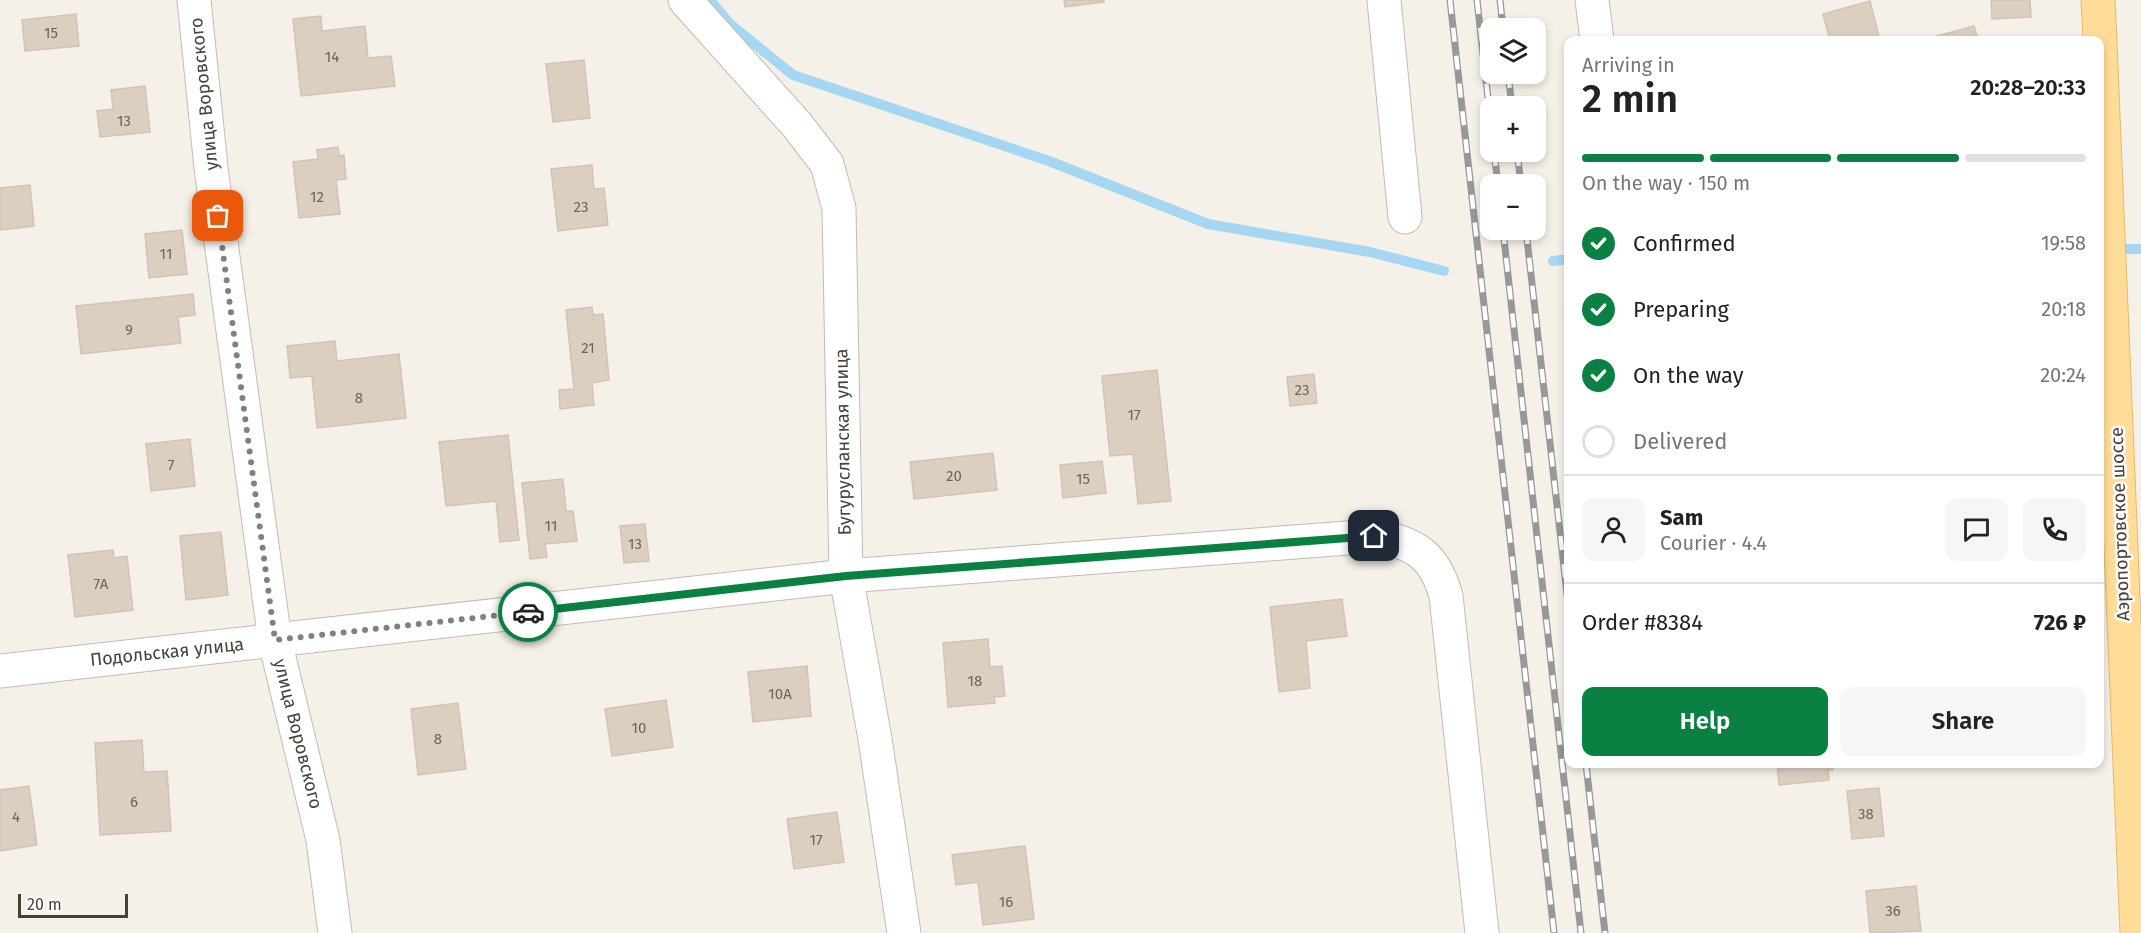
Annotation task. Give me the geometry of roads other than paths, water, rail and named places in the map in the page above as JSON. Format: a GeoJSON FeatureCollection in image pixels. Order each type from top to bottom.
{"type":"FeatureCollection","features":[{"type":"Feature","properties":{"kind":"main road","name":"Аэропортовское шоссе"},"geometry":{"type":"LineString","coordinates":[[2098,0],[2100,36]]}},
{"type":"Feature","properties":{"kind":"main road","name":"Аэропортовское шоссе"},"geometry":{"type":"LineString","coordinates":[[2104,139],[2137,933]]}},
{"type":"Feature","properties":{"kind":"street","name":"улица Воровского"},"geometry":{"type":"LineString","coordinates":[[194,0],[211,168],[275,640],[323,840],[335,933]]}},
{"type":"Feature","properties":{"kind":"street","name":"Бугурусланская улица"},"geometry":{"type":"LineString","coordinates":[[685,0],[797,125],[827,164],[839,208],[846,576],[875,739],[904,933]]}},
{"type":"Feature","properties":{"kind":"street"},"geometry":{"type":"LineString","coordinates":[[1384,0],[1405,217]]}},
{"type":"Feature","properties":{"kind":"street"},"geometry":{"type":"LineString","coordinates":[[1592,0],[1596,36]]}},
{"type":"Feature","properties":{"kind":"street","name":"Подольская улица"},"geometry":{"type":"LineString","coordinates":[[0,670],[846,576],[1374,536],[1397,540],[1429,560],[1440,575],[1446,596],[1482,933]]}},
{"type":"Feature","properties":{"kind":"waterway"},"geometry":{"type":"LineString","coordinates":[[710,0],[730,24],[793,75],[1049,161],[1208,224],[1370,252],[1444,271]]}},
{"type":"Feature","properties":{"kind":"waterway"},"geometry":{"type":"LineString","coordinates":[[2111,249],[2141,249]]}},
{"type":"Feature","properties":{"kind":"waterway"},"geometry":{"type":"LineString","coordinates":[[1553,261],[1564,260]]}},
{"type":"Feature","properties":{"kind":"railway"},"geometry":{"type":"LineString","coordinates":[[1450,0],[1554,933]]}},
{"type":"Feature","properties":{"kind":"railway"},"geometry":{"type":"LineString","coordinates":[[1477,0],[1488,96]]}},
{"type":"Feature","properties":{"kind":"railway"},"geometry":{"type":"LineString","coordinates":[[1500,0],[1502,18]]}},
{"type":"Feature","properties":{"kind":"railway"},"geometry":{"type":"LineString","coordinates":[[1509,84],[1511,96]]}},
{"type":"Feature","properties":{"kind":"railway"},"geometry":{"type":"LineString","coordinates":[[1495,162],[1497,174]]}},
{"type":"Feature","properties":{"kind":"railway"},"geometry":{"type":"LineString","coordinates":[[1518,162],[1520,174]]}},
{"type":"Feature","properties":{"kind":"railway"},"geometry":{"type":"LineString","coordinates":[[1504,240],[1581,933]]}},
{"type":"Feature","properties":{"kind":"railway"},"geometry":{"type":"LineString","coordinates":[[1527,240],[1564,568]]}},
{"type":"Feature","properties":{"kind":"railway"},"geometry":{"type":"LineString","coordinates":[[1586,768],[1605,933]]}}]}
